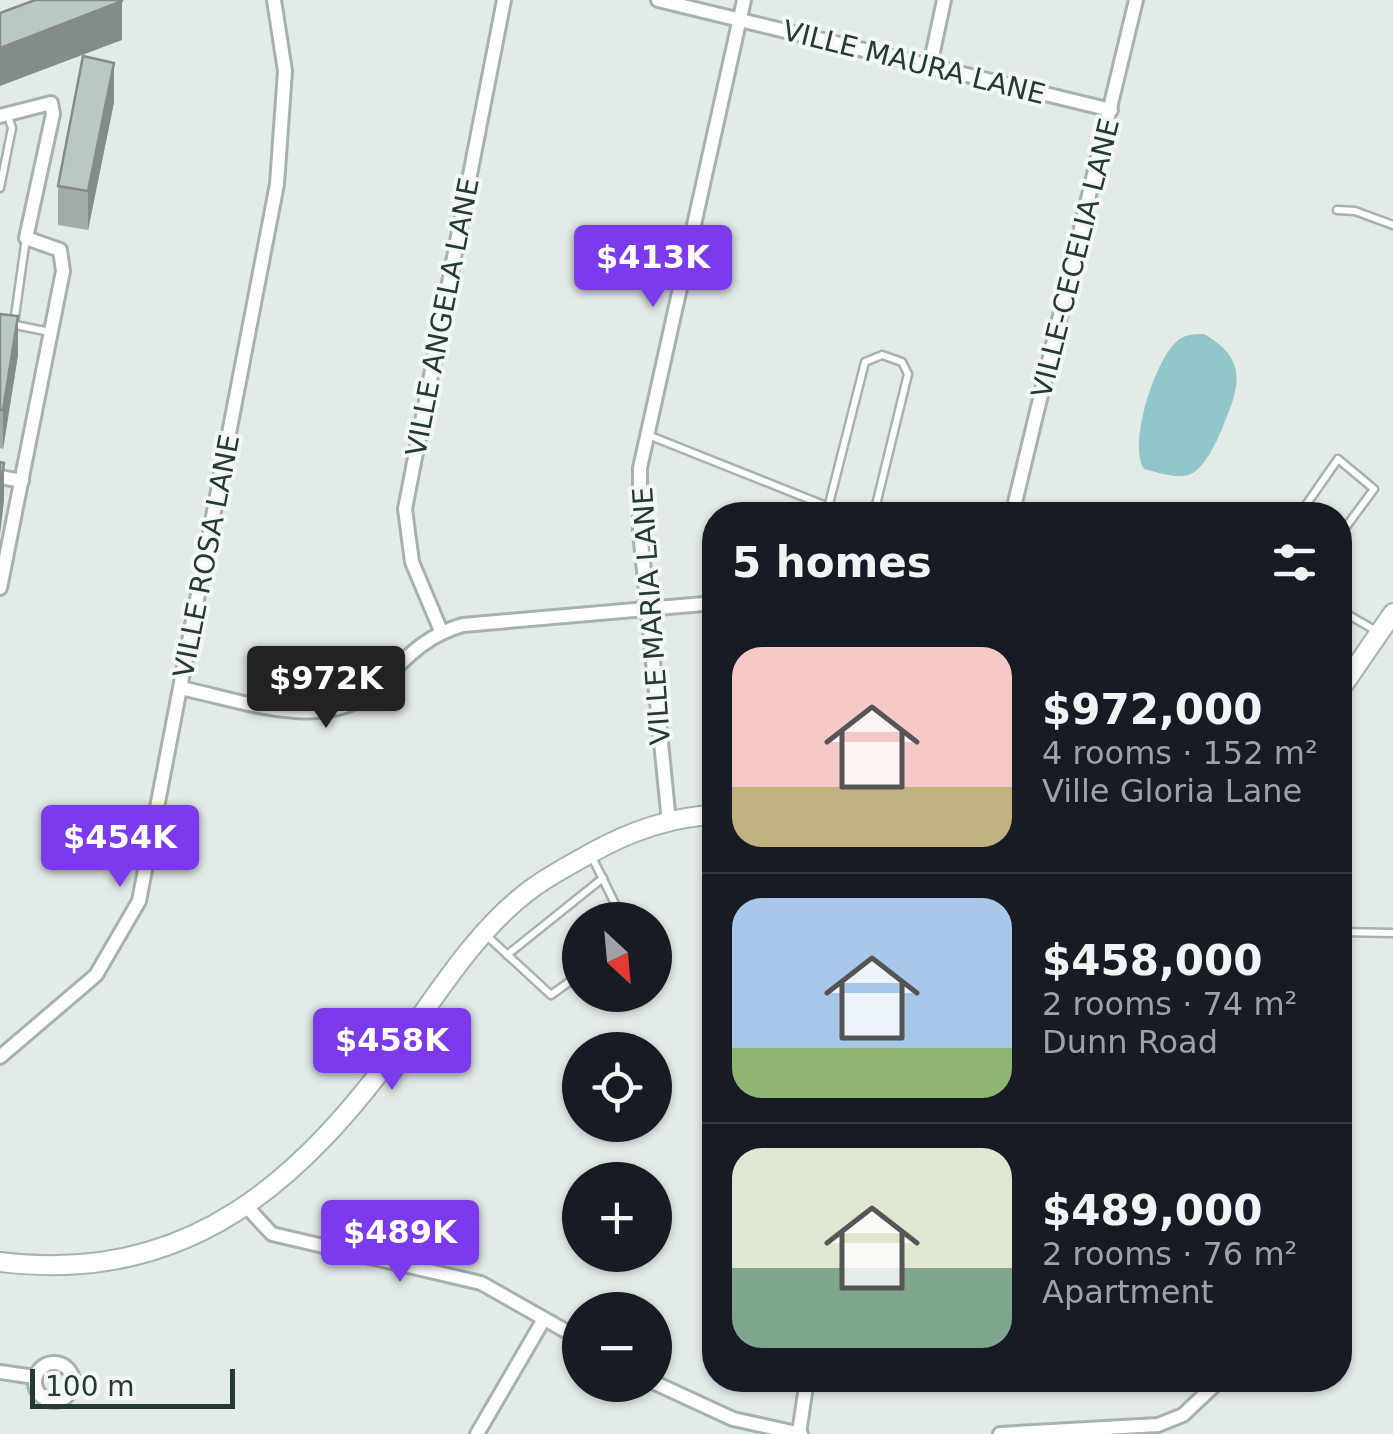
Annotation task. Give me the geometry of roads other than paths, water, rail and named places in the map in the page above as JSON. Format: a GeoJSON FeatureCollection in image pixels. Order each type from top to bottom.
{"type":"FeatureCollection","features":[{"type":"Feature","properties":{"kind":"street","name":"VILLE ROSA LANE"},"geometry":{"type":"LineString","coordinates":[[0,1057],[96,974],[127,929],[139,901],[277,184],[284,71],[274,0]]}},
{"type":"Feature","properties":{"kind":"street","name":"VILLE ANGELA LANE"},"geometry":{"type":"LineString","coordinates":[[442,630],[412,562],[406,509],[504,0]]}},
{"type":"Feature","properties":{"kind":"street","name":"VILLE MAURA LANE"},"geometry":{"type":"LineString","coordinates":[[658,0],[1111,110]]}},
{"type":"Feature","properties":{"kind":"street","name":"VILLE MARIA LANE"},"geometry":{"type":"LineString","coordinates":[[669,822],[638,499],[647,434],[744,0]]}},
{"type":"Feature","properties":{"kind":"street"},"geometry":{"type":"LineString","coordinates":[[930,66],[944,0]]}},
{"type":"Feature","properties":{"kind":"street","name":"VILLE-CECELIA LANE"},"geometry":{"type":"LineString","coordinates":[[1015,502],[1136,0]]}},
{"type":"Feature","properties":{"kind":"street"},"geometry":{"type":"LineString","coordinates":[[0,588],[4,552],[22,482],[63,272],[60,250],[26,238],[53,114],[51,103],[4,114]]}},
{"type":"Feature","properties":{"kind":"street"},"geometry":{"type":"LineString","coordinates":[[0,478],[22,482]]}},
{"type":"Feature","properties":{"kind":"street"},"geometry":{"type":"LineString","coordinates":[[180,688],[290,709],[336,708],[371,692],[400,660],[442,630],[463,624],[702,604]]}},
{"type":"Feature","properties":{"kind":"street"},"geometry":{"type":"LineString","coordinates":[[1352,672],[1393,613]]}},
{"type":"Feature","properties":{"kind":"street"},"geometry":{"type":"LineString","coordinates":[[0,1262],[70,1265],[121,1260],[181,1242],[248,1207],[301,1165],[332,1132],[485,934],[534,888],[590,854],[669,822],[702,817]]}},
{"type":"Feature","properties":{"kind":"street"},"geometry":{"type":"LineString","coordinates":[[248,1207],[272,1234],[481,1283],[562,1329]]}},
{"type":"Feature","properties":{"kind":"street"},"geometry":{"type":"LineString","coordinates":[[477,1434],[544,1319]]}},
{"type":"Feature","properties":{"kind":"street"},"geometry":{"type":"LineString","coordinates":[[0,1372],[35,1378]]}},
{"type":"Feature","properties":{"kind":"street"},"geometry":{"type":"LineString","coordinates":[[672,1391],[732,1419],[800,1434],[805,1392]]}},
{"type":"Feature","properties":{"kind":"street"},"geometry":{"type":"LineString","coordinates":[[1000,1434],[1171,1428],[1208,1392]]}},
{"type":"Feature","properties":{"kind":"lane"},"geometry":{"type":"LineString","coordinates":[[0,188],[12,128],[4,114]]}},
{"type":"Feature","properties":{"kind":"lane"},"geometry":{"type":"LineString","coordinates":[[1338,210],[1354,211],[1393,225]]}},
{"type":"Feature","properties":{"kind":"lane"},"geometry":{"type":"LineString","coordinates":[[14,325],[26,238]]}},
{"type":"Feature","properties":{"kind":"lane"},"geometry":{"type":"LineString","coordinates":[[0,322],[52,333]]}},
{"type":"Feature","properties":{"kind":"lane"},"geometry":{"type":"LineString","coordinates":[[830,502],[865,362],[882,354],[898,358],[908,374],[877,502]]}},
{"type":"Feature","properties":{"kind":"lane"},"geometry":{"type":"LineString","coordinates":[[647,434],[813,502]]}},
{"type":"Feature","properties":{"kind":"lane"},"geometry":{"type":"LineString","coordinates":[[1308,502],[1338,459],[1374,489],[1352,519]]}},
{"type":"Feature","properties":{"kind":"lane"},"geometry":{"type":"LineString","coordinates":[[1352,617],[1378,633]]}},
{"type":"Feature","properties":{"kind":"lane"},"geometry":{"type":"LineString","coordinates":[[590,854],[614,902]]}},
{"type":"Feature","properties":{"kind":"lane"},"geometry":{"type":"LineString","coordinates":[[507,955],[602,878]]}},
{"type":"Feature","properties":{"kind":"lane"},"geometry":{"type":"LineString","coordinates":[[1352,932],[1393,933]]}},
{"type":"Feature","properties":{"kind":"lane"},"geometry":{"type":"LineString","coordinates":[[485,934],[551,996],[562,988]]}},
{"type":"Feature","properties":{"kind":"water"},"geometry":{"type":"Polygon","coordinates":[[[1204,334],[1229,354],[1237,376],[1233,401],[1220,435],[1191,474],[1173,476],[1144,469],[1139,442],[1141,424],[1159,368],[1178,340],[1204,334]]]}}]}
